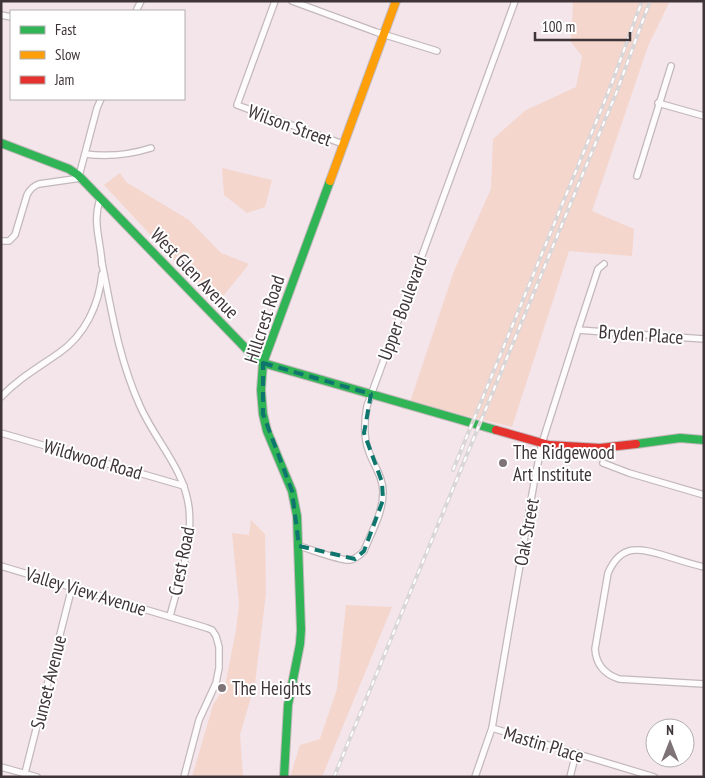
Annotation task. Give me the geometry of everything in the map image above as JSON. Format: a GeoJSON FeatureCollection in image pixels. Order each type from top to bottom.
{"type":"FeatureCollection","features":[{"type":"Feature","properties":{"kind":"street","name":"Wilson Street"},"geometry":{"type":"LineString","coordinates":[[275,1],[237,105],[343,144]]}},
{"type":"Feature","properties":{"kind":"street"},"geometry":{"type":"LineString","coordinates":[[292,1],[383,35],[437,51]]}},
{"type":"Feature","properties":{"kind":"street","name":"Hillcrest Road"},"geometry":{"type":"LineString","coordinates":[[284,777],[288,705],[301,630],[298,546],[292,492],[271,440],[263,414],[261,390],[263,363],[396,1]]}},
{"type":"Feature","properties":{"kind":"street","name":"Upper Boulevard"},"geometry":{"type":"LineString","coordinates":[[298,546],[345,559],[360,556],[364,551],[381,509],[383,500],[382,482],[369,454],[364,433],[366,406],[515,1]]}},
{"type":"Feature","properties":{"kind":"street"},"geometry":{"type":"LineString","coordinates":[[636,176],[671,66]]}},
{"type":"Feature","properties":{"kind":"street"},"geometry":{"type":"LineString","coordinates":[[1,241],[9,241],[15,235],[27,195],[33,186],[80,177],[101,100]]}},
{"type":"Feature","properties":{"kind":"street"},"geometry":{"type":"LineString","coordinates":[[658,103],[704,116]]}},
{"type":"Feature","properties":{"kind":"street","name":"West Glen Avenue"},"geometry":{"type":"LineString","coordinates":[[1,143],[69,169],[80,177],[256,359],[263,363],[549,445],[578,448],[608,448],[664,440],[694,438],[704,440]]}},
{"type":"Feature","properties":{"kind":"street"},"geometry":{"type":"LineString","coordinates":[[85,154],[115,156],[150,148]]}},
{"type":"Feature","properties":{"kind":"street"},"geometry":{"type":"LineString","coordinates":[[1,397],[22,378],[60,352],[78,335],[92,313],[97,301],[102,276],[102,263],[96,226],[96,215],[100,199]]}},
{"type":"Feature","properties":{"kind":"street","name":"Crest Road"},"geometry":{"type":"LineString","coordinates":[[102,263],[117,340],[129,380],[151,428],[176,467],[184,486],[188,506],[190,518],[189,541],[170,616],[212,630],[219,647],[218,676],[199,720],[184,777]]}},
{"type":"Feature","properties":{"kind":"street","name":"Oak Street"},"geometry":{"type":"LineString","coordinates":[[474,777],[492,728],[542,443],[598,269],[604,264]]}},
{"type":"Feature","properties":{"kind":"street","name":"Bryden Place"},"geometry":{"type":"LineString","coordinates":[[578,330],[704,338]]}},
{"type":"Feature","properties":{"kind":"street","name":"Wildwood Road"},"geometry":{"type":"LineString","coordinates":[[1,433],[184,486]]}},
{"type":"Feature","properties":{"kind":"street"},"geometry":{"type":"LineString","coordinates":[[603,463],[629,473],[704,495]]}},
{"type":"Feature","properties":{"kind":"street"},"geometry":{"type":"LineString","coordinates":[[704,567],[643,550],[628,551],[621,555],[608,573],[595,648],[598,663],[602,669],[613,677],[704,684]]}},
{"type":"Feature","properties":{"kind":"street","name":"Valley View Avenue"},"geometry":{"type":"LineString","coordinates":[[1,566],[170,616]]}},
{"type":"Feature","properties":{"kind":"street","name":"Sunset Avenue"},"geometry":{"type":"LineString","coordinates":[[25,775],[72,587]]}},
{"type":"Feature","properties":{"kind":"street","name":"Mastin Place"},"geometry":{"type":"LineString","coordinates":[[492,728],[654,777]]}},
{"type":"Feature","properties":{"kind":"street"},"geometry":{"type":"LineString","coordinates":[[570,777],[576,753]]}},
{"type":"Feature","properties":{"kind":"street"},"geometry":{"type":"LineString","coordinates":[[1,767],[38,777]]}},
{"type":"Feature","properties":{"kind":"highlighted area"},"geometry":{"type":"Polygon","coordinates":[[[263,363],[371,394],[364,433],[382,482],[383,500],[364,551],[355,559],[299,546],[292,491],[263,414],[263,363]]]}},
{"type":"Feature","properties":{"kind":"shaded area"},"geometry":{"type":"Polygon","coordinates":[[[573,1],[670,1],[648,46],[592,211],[634,229],[632,256],[569,251],[512,427],[410,402],[454,271],[491,189],[493,139],[526,110],[576,87],[582,56],[571,42],[573,1]]]}},
{"type":"Feature","properties":{"kind":"shaded area"},"geometry":{"type":"Polygon","coordinates":[[[222,168],[272,180],[265,207],[247,213],[224,195],[222,168]]]}},
{"type":"Feature","properties":{"kind":"shaded area"},"geometry":{"type":"Polygon","coordinates":[[[120,173],[126,182],[189,220],[221,253],[249,264],[216,305],[104,185],[120,173]]]}},
{"type":"Feature","properties":{"kind":"shaded area"},"geometry":{"type":"Polygon","coordinates":[[[251,520],[265,534],[266,593],[255,683],[240,735],[243,777],[192,777],[213,705],[225,686],[236,630],[239,604],[232,533],[249,535],[251,520]]]}},
{"type":"Feature","properties":{"kind":"shaded area"},"geometry":{"type":"Polygon","coordinates":[[[346,605],[392,607],[322,777],[290,777],[300,745],[320,739],[337,689],[346,605]]]}},
{"type":"Feature","properties":{"kind":"railway"},"geometry":{"type":"LineString","coordinates":[[453,470],[610,88],[642,1]]}},
{"type":"Feature","properties":{"kind":"railway"},"geometry":{"type":"LineString","coordinates":[[334,777],[617,91],[650,1]]}},
{"type":"Feature","properties":{"kind":"traffic: fast"},"geometry":{"type":"LineString","coordinates":[[1,143],[69,169],[78,175],[256,359],[263,363],[496,430]]}},
{"type":"Feature","properties":{"kind":"traffic: fast"},"geometry":{"type":"LineString","coordinates":[[284,777],[288,705],[301,630],[297,516],[292,491],[267,431],[263,414],[261,390],[263,363],[330,181]]}},
{"type":"Feature","properties":{"kind":"traffic: fast"},"geometry":{"type":"LineString","coordinates":[[636,444],[680,438],[704,440]]}},
{"type":"Feature","properties":{"kind":"traffic: slow"},"geometry":{"type":"LineString","coordinates":[[330,181],[396,1]]}},
{"type":"Feature","properties":{"kind":"traffic: jam"},"geometry":{"type":"LineString","coordinates":[[496,430],[549,445],[600,448],[636,444]]}},
{"type":"Feature","properties":{"kind":"place","name":"The Ridgewood Art Institute"},"geometry":{"type":"Point","coordinates":[503,463]}},
{"type":"Feature","properties":{"kind":"place","name":"The Heights"},"geometry":{"type":"Point","coordinates":[222,688]}}]}
